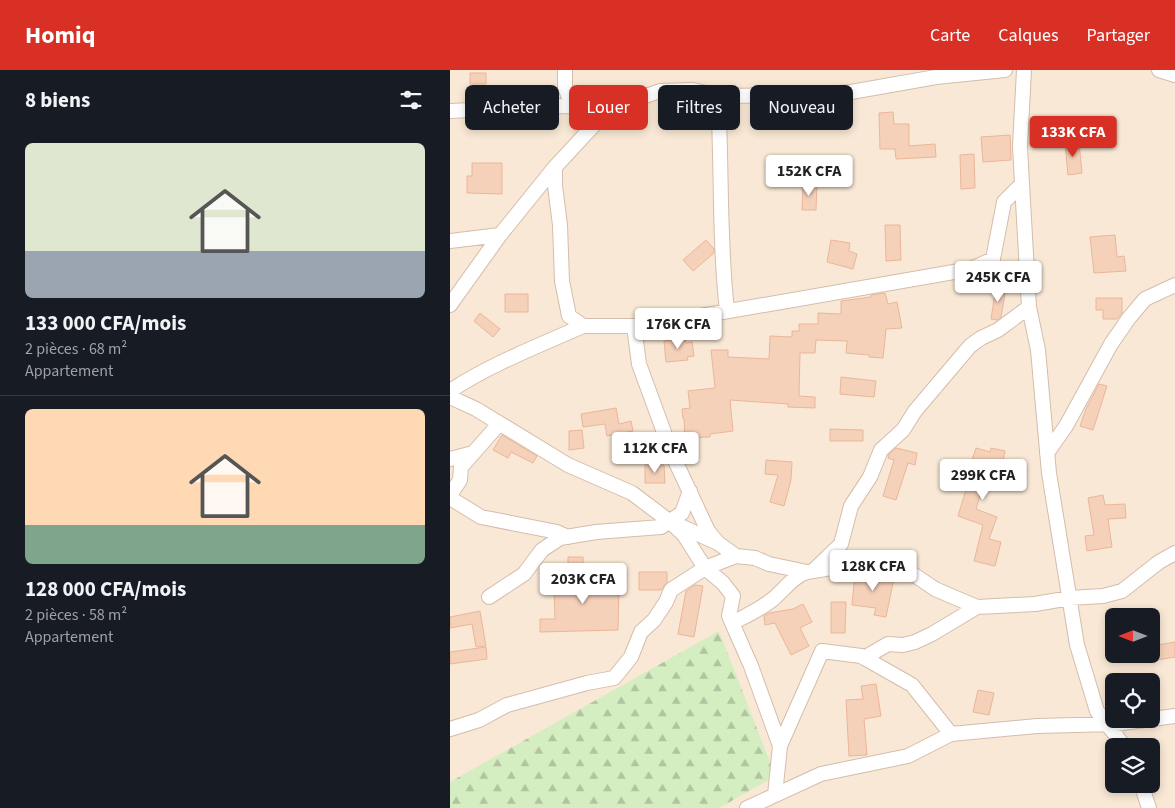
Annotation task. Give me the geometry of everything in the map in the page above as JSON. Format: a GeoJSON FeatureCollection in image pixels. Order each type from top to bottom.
{"type":"FeatureCollection","features":[{"type":"Feature","properties":{"kind":"street"},"geometry":{"type":"LineString","coordinates":[[564,70],[565,86],[569,97]]}},
{"type":"Feature","properties":{"kind":"street"},"geometry":{"type":"LineString","coordinates":[[740,96],[816,95],[851,92],[936,78],[1005,70]]}},
{"type":"Feature","properties":{"kind":"street"},"geometry":{"type":"LineString","coordinates":[[1024,70],[1020,146],[1029,307],[1038,350],[1049,473],[1077,645],[1097,711],[1105,723]]}},
{"type":"Feature","properties":{"kind":"street"},"geometry":{"type":"LineString","coordinates":[[1159,70],[1175,75]]}},
{"type":"Feature","properties":{"kind":"street"},"geometry":{"type":"LineString","coordinates":[[559,99],[565,86]]}},
{"type":"Feature","properties":{"kind":"street"},"geometry":{"type":"LineString","coordinates":[[450,111],[465,110]]}},
{"type":"Feature","properties":{"kind":"street"},"geometry":{"type":"LineString","coordinates":[[450,305],[500,235],[555,167],[589,130]]}},
{"type":"Feature","properties":{"kind":"street"},"geometry":{"type":"LineString","coordinates":[[720,130],[722,162],[721,249],[727,311]]}},
{"type":"Feature","properties":{"kind":"street"},"geometry":{"type":"LineString","coordinates":[[555,167],[562,281],[569,316],[583,326]]}},
{"type":"Feature","properties":{"kind":"street"},"geometry":{"type":"LineString","coordinates":[[450,391],[513,357],[583,326],[644,326],[971,269],[993,259],[1004,202],[1022,184]]}},
{"type":"Feature","properties":{"kind":"street"},"geometry":{"type":"LineString","coordinates":[[450,241],[500,235]]}},
{"type":"Feature","properties":{"kind":"street"},"geometry":{"type":"LineString","coordinates":[[1047,453],[1066,426],[1111,344],[1129,318],[1145,299],[1175,285]]}},
{"type":"Feature","properties":{"kind":"street"},"geometry":{"type":"LineString","coordinates":[[811,571],[841,544],[851,506],[870,478],[881,450],[903,430],[915,411],[970,346],[998,330],[1029,307]]}},
{"type":"Feature","properties":{"kind":"street"},"geometry":{"type":"LineString","coordinates":[[634,326],[639,364],[672,454],[708,531],[718,543]]}},
{"type":"Feature","properties":{"kind":"street"},"geometry":{"type":"LineString","coordinates":[[450,397],[476,409],[568,465],[632,493],[684,535],[705,568],[723,583],[733,596],[729,616],[751,666],[780,746]]}},
{"type":"Feature","properties":{"kind":"street"},"geometry":{"type":"LineString","coordinates":[[499,424],[462,467],[460,480],[450,497],[481,517],[549,531],[568,537]]}},
{"type":"Feature","properties":{"kind":"street"},"geometry":{"type":"LineString","coordinates":[[450,459],[475,452]]}},
{"type":"Feature","properties":{"kind":"street"},"geometry":{"type":"LineString","coordinates":[[490,597],[524,574],[542,550],[560,538],[596,532],[661,527],[682,513],[690,492]]}},
{"type":"Feature","properties":{"kind":"street"},"geometry":{"type":"LineString","coordinates":[[690,492],[691,531],[694,550]]}},
{"type":"Feature","properties":{"kind":"street"},"geometry":{"type":"LineString","coordinates":[[669,522],[718,543],[736,556]]}},
{"type":"Feature","properties":{"kind":"street"},"geometry":{"type":"LineString","coordinates":[[732,623],[763,606],[800,575],[811,571],[862,563],[910,572],[935,589],[977,607],[1034,604],[1070,598],[1104,596],[1122,591],[1159,562],[1175,553]]}},
{"type":"Feature","properties":{"kind":"street"},"geometry":{"type":"LineString","coordinates":[[450,729],[479,720],[507,705],[587,683],[614,678],[631,657],[640,632],[654,620],[666,602],[670,590],[705,568],[736,556],[755,558],[769,564],[811,571]]}},
{"type":"Feature","properties":{"kind":"street"},"geometry":{"type":"LineString","coordinates":[[864,658],[888,644],[903,645],[915,642],[977,607]]}},
{"type":"Feature","properties":{"kind":"street"},"geometry":{"type":"LineString","coordinates":[[775,795],[780,746],[822,651],[861,656],[912,685],[951,734]]}},
{"type":"Feature","properties":{"kind":"street"},"geometry":{"type":"LineString","coordinates":[[1160,718],[1175,716]]}},
{"type":"Feature","properties":{"kind":"street"},"geometry":{"type":"LineString","coordinates":[[747,808],[820,774],[908,756],[951,734],[1037,726],[1105,724]]}},
{"type":"Feature","properties":{"kind":"street"},"geometry":{"type":"LineString","coordinates":[[1109,728],[1117,738]]}},
{"type":"Feature","properties":{"kind":"street"},"geometry":{"type":"LineString","coordinates":[[1144,793],[1149,808]]}},
{"type":"Feature","properties":{"kind":"shaded area"},"geometry":{"type":"Polygon","coordinates":[[[450,70],[1175,70],[1175,808],[450,808],[450,70]]]}},
{"type":"Feature","properties":{"kind":"green space"},"geometry":{"type":"Polygon","coordinates":[[[719,631],[772,767],[770,779],[719,808],[450,808],[450,782],[719,631]]]}},
{"type":"Feature","properties":{"kind":"building"},"geometry":{"type":"Polygon","coordinates":[[[470,73],[486,73],[486,84],[470,84],[470,73]]]}},
{"type":"Feature","properties":{"kind":"building"},"geometry":{"type":"Polygon","coordinates":[[[893,112],[894,124],[909,124],[909,146],[935,144],[936,157],[896,159],[895,149],[880,149],[879,113],[893,112]]]}},
{"type":"Feature","properties":{"kind":"building"},"geometry":{"type":"Polygon","coordinates":[[[1010,135],[1011,160],[983,162],[981,137],[1010,135]]]}},
{"type":"Feature","properties":{"kind":"building"},"geometry":{"type":"Polygon","coordinates":[[[1079,142],[1082,173],[1068,175],[1065,143],[1079,142]]]}},
{"type":"Feature","properties":{"kind":"building"},"geometry":{"type":"Polygon","coordinates":[[[974,154],[975,188],[961,189],[960,155],[974,154]]]}},
{"type":"Feature","properties":{"kind":"building"},"geometry":{"type":"Polygon","coordinates":[[[472,163],[502,163],[502,194],[467,193],[467,176],[472,176],[472,163]]]}},
{"type":"Feature","properties":{"kind":"building"},"geometry":{"type":"Polygon","coordinates":[[[803,184],[817,185],[816,210],[802,210],[803,184]]]}},
{"type":"Feature","properties":{"kind":"building"},"geometry":{"type":"Polygon","coordinates":[[[885,225],[900,225],[901,260],[886,261],[885,225]]]}},
{"type":"Feature","properties":{"kind":"building"},"geometry":{"type":"Polygon","coordinates":[[[1115,235],[1117,257],[1124,256],[1126,271],[1094,273],[1090,237],[1115,235]]]}},
{"type":"Feature","properties":{"kind":"building"},"geometry":{"type":"Polygon","coordinates":[[[706,240],[714,249],[714,253],[693,271],[683,260],[706,240]]]}},
{"type":"Feature","properties":{"kind":"building"},"geometry":{"type":"Polygon","coordinates":[[[831,240],[850,243],[849,251],[857,254],[853,269],[827,262],[831,240]]]}},
{"type":"Feature","properties":{"kind":"building"},"geometry":{"type":"Polygon","coordinates":[[[996,287],[1006,288],[1001,317],[997,320],[991,319],[996,287]]]}},
{"type":"Feature","properties":{"kind":"building"},"geometry":{"type":"Polygon","coordinates":[[[885,293],[888,304],[897,302],[902,328],[886,329],[883,358],[846,353],[847,341],[816,340],[815,353],[800,353],[799,396],[815,397],[815,408],[788,407],[788,404],[730,400],[733,431],[710,434],[710,437],[685,438],[682,409],[690,408],[688,391],[715,388],[711,350],[728,350],[728,357],[769,359],[770,336],[792,337],[792,331],[799,331],[799,324],[818,324],[818,313],[841,314],[841,301],[885,293]]]}},
{"type":"Feature","properties":{"kind":"building"},"geometry":{"type":"Polygon","coordinates":[[[505,294],[528,294],[528,312],[505,312],[505,294]]]}},
{"type":"Feature","properties":{"kind":"building"},"geometry":{"type":"Polygon","coordinates":[[[1096,298],[1122,298],[1122,313],[1117,319],[1103,319],[1103,310],[1096,310],[1096,298]]]}},
{"type":"Feature","properties":{"kind":"building"},"geometry":{"type":"Polygon","coordinates":[[[480,313],[500,329],[493,337],[474,321],[480,313]]]}},
{"type":"Feature","properties":{"kind":"building"},"geometry":{"type":"Polygon","coordinates":[[[685,338],[686,343],[692,342],[694,356],[687,357],[688,360],[666,362],[664,341],[685,338]]]}},
{"type":"Feature","properties":{"kind":"building"},"geometry":{"type":"Polygon","coordinates":[[[841,377],[876,381],[874,397],[840,394],[841,377]]]}},
{"type":"Feature","properties":{"kind":"building"},"geometry":{"type":"Polygon","coordinates":[[[1099,384],[1107,386],[1093,430],[1080,426],[1086,409],[1099,384]]]}},
{"type":"Feature","properties":{"kind":"building"},"geometry":{"type":"Polygon","coordinates":[[[616,408],[619,424],[631,421],[633,431],[607,436],[605,424],[583,427],[581,414],[616,408]]]}},
{"type":"Feature","properties":{"kind":"building"},"geometry":{"type":"Polygon","coordinates":[[[830,429],[863,430],[863,441],[830,441],[830,429]]]}},
{"type":"Feature","properties":{"kind":"building"},"geometry":{"type":"Polygon","coordinates":[[[582,430],[584,448],[569,450],[569,431],[582,430]]]}},
{"type":"Feature","properties":{"kind":"building"},"geometry":{"type":"Polygon","coordinates":[[[502,435],[537,456],[533,463],[511,452],[508,458],[493,450],[502,435]]]}},
{"type":"Feature","properties":{"kind":"building"},"geometry":{"type":"Polygon","coordinates":[[[896,448],[917,453],[915,465],[908,463],[896,500],[883,496],[894,460],[888,458],[889,454],[896,448]]]}},
{"type":"Feature","properties":{"kind":"building"},"geometry":{"type":"Polygon","coordinates":[[[976,448],[990,452],[991,448],[1005,451],[999,477],[994,476],[993,489],[982,488],[976,509],[997,517],[989,539],[1001,542],[995,566],[974,561],[983,525],[958,516],[971,473],[968,472],[976,448]]]}},
{"type":"Feature","properties":{"kind":"building"},"geometry":{"type":"Polygon","coordinates":[[[766,460],[792,462],[791,480],[784,506],[770,502],[778,475],[765,474],[766,460]]]}},
{"type":"Feature","properties":{"kind":"building"},"geometry":{"type":"Polygon","coordinates":[[[645,465],[664,465],[665,483],[645,483],[645,465]]]}},
{"type":"Feature","properties":{"kind":"building"},"geometry":{"type":"Polygon","coordinates":[[[1103,495],[1105,505],[1125,504],[1126,518],[1108,519],[1112,547],[1087,551],[1085,536],[1094,535],[1088,498],[1103,495]]]}},
{"type":"Feature","properties":{"kind":"building"},"geometry":{"type":"Polygon","coordinates":[[[568,557],[583,557],[583,587],[619,587],[618,630],[540,632],[540,619],[555,619],[554,590],[568,589],[568,557]]]}},
{"type":"Feature","properties":{"kind":"building"},"geometry":{"type":"Polygon","coordinates":[[[639,572],[667,572],[667,582],[661,590],[639,590],[639,572]]]}},
{"type":"Feature","properties":{"kind":"building"},"geometry":{"type":"Polygon","coordinates":[[[862,572],[894,578],[886,617],[874,615],[876,608],[852,605],[855,573],[862,572]]]}},
{"type":"Feature","properties":{"kind":"building"},"geometry":{"type":"Polygon","coordinates":[[[695,585],[703,586],[694,637],[678,634],[686,591],[695,585]]]}},
{"type":"Feature","properties":{"kind":"building"},"geometry":{"type":"Polygon","coordinates":[[[831,602],[846,602],[845,633],[831,633],[831,602]]]}},
{"type":"Feature","properties":{"kind":"building"},"geometry":{"type":"Polygon","coordinates":[[[803,604],[812,622],[800,628],[809,646],[791,655],[775,623],[765,625],[764,616],[769,613],[793,609],[803,604]]]}},
{"type":"Feature","properties":{"kind":"building"},"geometry":{"type":"Polygon","coordinates":[[[480,611],[486,646],[476,647],[472,624],[450,628],[450,617],[480,611]]]}},
{"type":"Feature","properties":{"kind":"building"},"geometry":{"type":"Polygon","coordinates":[[[1175,642],[1175,657],[1160,660],[1160,644],[1175,642]]]}},
{"type":"Feature","properties":{"kind":"building"},"geometry":{"type":"Polygon","coordinates":[[[486,647],[487,659],[450,664],[450,652],[486,647]]]}},
{"type":"Feature","properties":{"kind":"building"},"geometry":{"type":"Polygon","coordinates":[[[876,684],[881,716],[864,719],[867,755],[849,756],[846,700],[863,699],[861,686],[876,684]]]}},
{"type":"Feature","properties":{"kind":"building"},"geometry":{"type":"Polygon","coordinates":[[[978,690],[994,693],[989,715],[973,712],[978,690]]]}}]}
